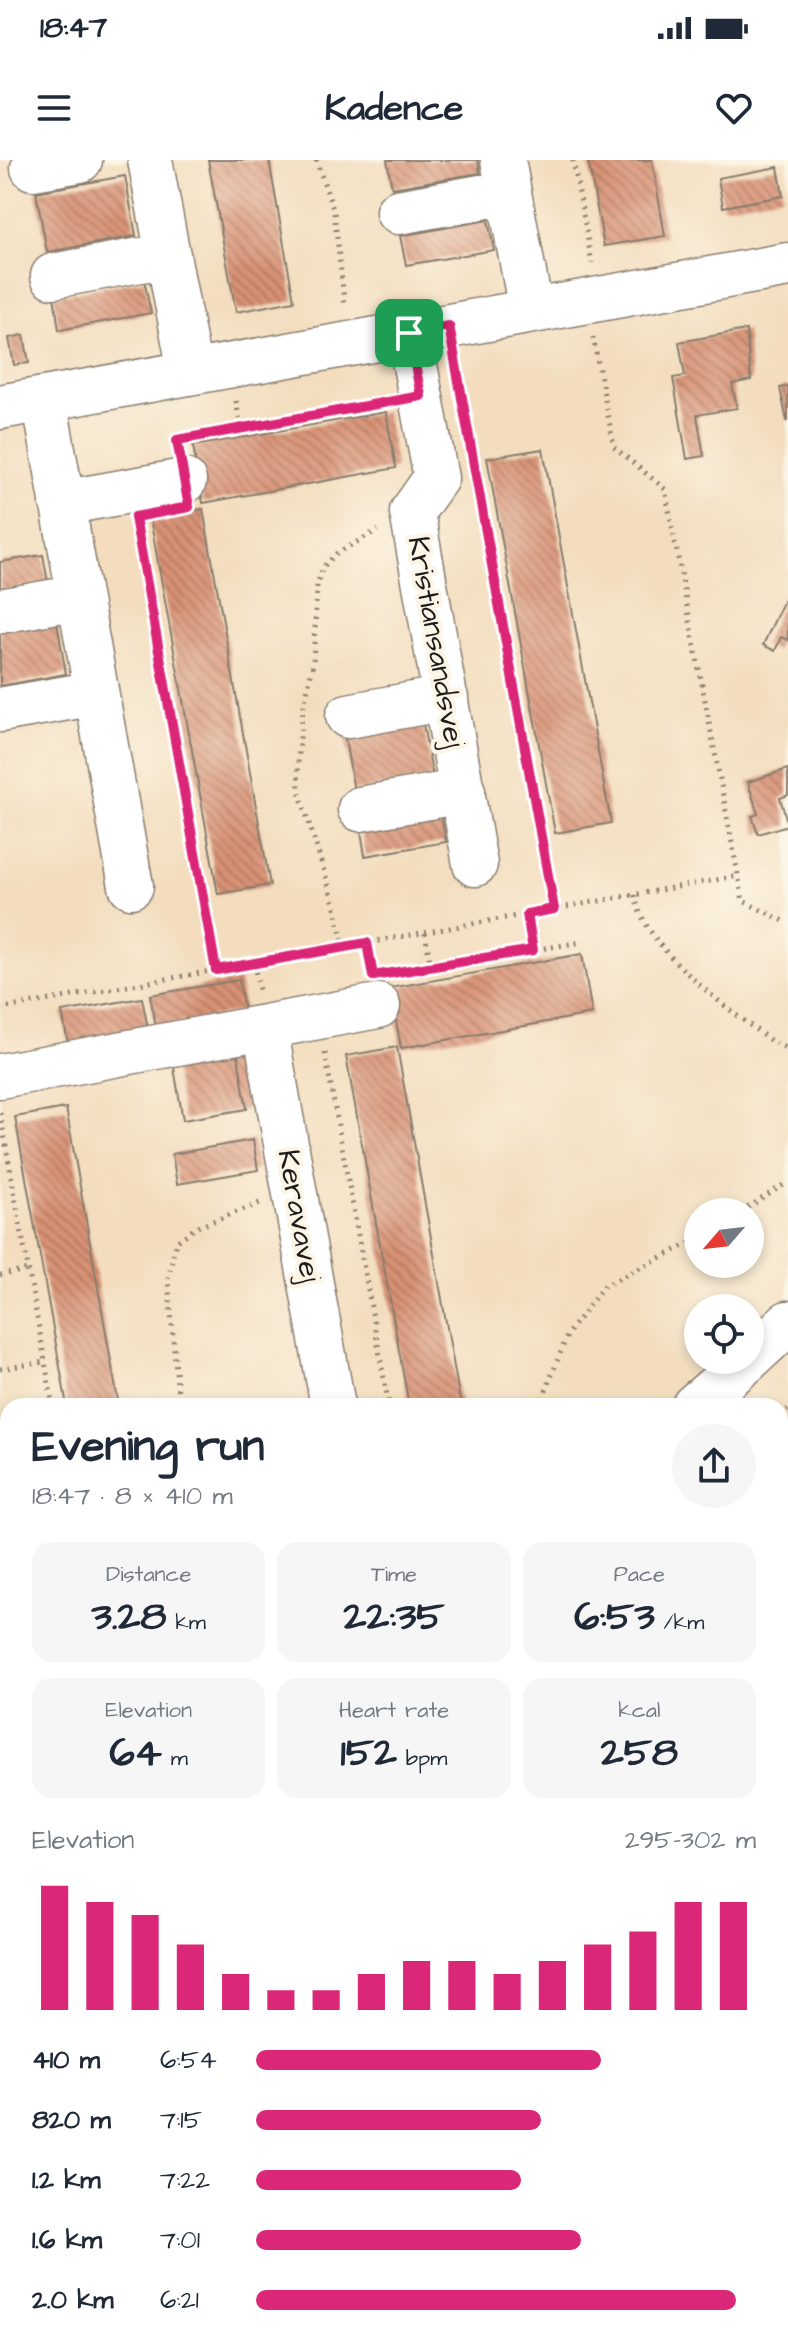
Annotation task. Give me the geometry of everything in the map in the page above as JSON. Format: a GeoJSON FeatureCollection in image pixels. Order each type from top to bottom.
{"type":"FeatureCollection","features":[{"type":"Feature","properties":{"kind":"street"},"geometry":{"type":"LineString","coordinates":[[33,168],[80,160]]}},
{"type":"Feature","properties":{"kind":"street"},"geometry":{"type":"LineString","coordinates":[[150,160],[190,372]]}},
{"type":"Feature","properties":{"kind":"street"},"geometry":{"type":"LineString","coordinates":[[398,212],[506,176],[531,311]]}},
{"type":"Feature","properties":{"kind":"street"},"geometry":{"type":"LineString","coordinates":[[53,276],[168,255]]}},
{"type":"Feature","properties":{"kind":"street"},"geometry":{"type":"LineString","coordinates":[[0,407],[788,265]]}},
{"type":"Feature","properties":{"kind":"street","name":"Kristiansandsvej"},"geometry":{"type":"LineString","coordinates":[[409,333],[436,478],[412,512],[475,864]]}},
{"type":"Feature","properties":{"kind":"street"},"geometry":{"type":"LineString","coordinates":[[44,399],[131,886]]}},
{"type":"Feature","properties":{"kind":"street"},"geometry":{"type":"LineString","coordinates":[[62,503],[184,481]]}},
{"type":"Feature","properties":{"kind":"street"},"geometry":{"type":"LineString","coordinates":[[0,611],[79,597]]}},
{"type":"Feature","properties":{"kind":"street"},"geometry":{"type":"LineString","coordinates":[[0,710],[96,693]]}},
{"type":"Feature","properties":{"kind":"street"},"geometry":{"type":"LineString","coordinates":[[348,716],[446,698]]}},
{"type":"Feature","properties":{"kind":"street"},"geometry":{"type":"LineString","coordinates":[[360,809],[463,791]]}},
{"type":"Feature","properties":{"kind":"street"},"geometry":{"type":"LineString","coordinates":[[0,1076],[265,1027],[376,991]]}},
{"type":"Feature","properties":{"kind":"street","name":"Keravavej"},"geometry":{"type":"LineString","coordinates":[[265,1027],[332,1398]]}},
{"type":"Feature","properties":{"kind":"street"},"geometry":{"type":"LineString","coordinates":[[764,1345],[788,1323]]}},
{"type":"Feature","properties":{"kind":"street"},"geometry":{"type":"LineString","coordinates":[[703,1398],[731,1374]]}},
{"type":"Feature","properties":{"kind":"path"},"geometry":{"type":"LineString","coordinates":[[316,160],[334,212],[337,259],[351,344]]}},
{"type":"Feature","properties":{"kind":"path"},"geometry":{"type":"LineString","coordinates":[[573,160],[614,447],[665,489],[743,901],[788,923]]}},
{"type":"Feature","properties":{"kind":"path"},"geometry":{"type":"LineString","coordinates":[[184,481],[177,440],[421,396]]}},
{"type":"Feature","properties":{"kind":"path"},"geometry":{"type":"LineString","coordinates":[[474,464],[554,909]]}},
{"type":"Feature","properties":{"kind":"path"},"geometry":{"type":"LineString","coordinates":[[135,517],[216,970]]}},
{"type":"Feature","properties":{"kind":"path"},"geometry":{"type":"LineString","coordinates":[[0,1009],[738,876]]}},
{"type":"Feature","properties":{"kind":"path"},"geometry":{"type":"LineString","coordinates":[[635,895],[637,911],[687,974],[774,1043],[788,1049]]}},
{"type":"Feature","properties":{"kind":"path"},"geometry":{"type":"LineString","coordinates":[[527,914],[533,950]]}},
{"type":"Feature","properties":{"kind":"path"},"geometry":{"type":"LineString","coordinates":[[425,933],[431,967]]}},
{"type":"Feature","properties":{"kind":"path"},"geometry":{"type":"LineString","coordinates":[[367,943],[376,991],[431,967],[582,942]]}},
{"type":"Feature","properties":{"kind":"path"},"geometry":{"type":"LineString","coordinates":[[340,1050],[325,1052],[388,1398]]}},
{"type":"Feature","properties":{"kind":"path"},"geometry":{"type":"LineString","coordinates":[[0,1113],[52,1398]]}},
{"type":"Feature","properties":{"kind":"path"},"geometry":{"type":"LineString","coordinates":[[763,1198],[788,1182]]}},
{"type":"Feature","properties":{"kind":"path"},"geometry":{"type":"LineString","coordinates":[[178,1398],[168,1279],[176,1242],[195,1228],[294,1191]]}},
{"type":"Feature","properties":{"kind":"path"},"geometry":{"type":"LineString","coordinates":[[543,1398],[568,1333],[604,1286],[684,1246]]}},
{"type":"Feature","properties":{"kind":"path"},"geometry":{"type":"LineString","coordinates":[[0,1275],[28,1270]]}},
{"type":"Feature","properties":{"kind":"path"},"geometry":{"type":"LineString","coordinates":[[0,1369],[45,1362]]}},
{"type":"Feature","properties":{"kind":"building"},"geometry":{"type":"Polygon","coordinates":[[[208,160],[269,160],[294,301],[236,312],[208,160]]]}},
{"type":"Feature","properties":{"kind":"building"},"geometry":{"type":"Polygon","coordinates":[[[387,160],[478,160],[480,173],[392,188],[387,160]]]}},
{"type":"Feature","properties":{"kind":"building"},"geometry":{"type":"Polygon","coordinates":[[[588,160],[652,160],[665,236],[604,246],[588,160]]]}},
{"type":"Feature","properties":{"kind":"building"},"geometry":{"type":"Polygon","coordinates":[[[778,167],[783,196],[723,207],[718,178],[778,167]]]}},
{"type":"Feature","properties":{"kind":"building"},"geometry":{"type":"Polygon","coordinates":[[[125,176],[136,236],[47,252],[36,192],[125,176]]]}},
{"type":"Feature","properties":{"kind":"building"},"geometry":{"type":"Polygon","coordinates":[[[488,220],[494,250],[406,265],[400,236],[488,220]]]}},
{"type":"Feature","properties":{"kind":"building"},"geometry":{"type":"Polygon","coordinates":[[[144,280],[151,313],[59,330],[54,296],[144,280]]]}},
{"type":"Feature","properties":{"kind":"building"},"geometry":{"type":"Polygon","coordinates":[[[746,330],[751,380],[732,384],[737,408],[697,415],[704,456],[687,459],[673,378],[685,376],[679,342],[746,330]]]}},
{"type":"Feature","properties":{"kind":"building"},"geometry":{"type":"Polygon","coordinates":[[[24,335],[29,363],[14,365],[9,338],[24,335]]]}},
{"type":"Feature","properties":{"kind":"building"},"geometry":{"type":"Polygon","coordinates":[[[788,386],[788,421],[787,421],[780,388],[788,386]]]}},
{"type":"Feature","properties":{"kind":"building"},"geometry":{"type":"Polygon","coordinates":[[[386,412],[396,468],[203,503],[193,446],[386,412]]]}},
{"type":"Feature","properties":{"kind":"building"},"geometry":{"type":"Polygon","coordinates":[[[543,449],[611,823],[555,833],[487,458],[543,449]]]}},
{"type":"Feature","properties":{"kind":"building"},"geometry":{"type":"Polygon","coordinates":[[[203,509],[270,885],[218,894],[150,518],[203,509]]]}},
{"type":"Feature","properties":{"kind":"building"},"geometry":{"type":"Polygon","coordinates":[[[43,555],[48,582],[0,591],[0,562],[43,555]]]}},
{"type":"Feature","properties":{"kind":"building"},"geometry":{"type":"Polygon","coordinates":[[[784,600],[788,602],[788,640],[781,637],[775,651],[763,645],[784,600]]]}},
{"type":"Feature","properties":{"kind":"building"},"geometry":{"type":"Polygon","coordinates":[[[56,617],[66,674],[0,686],[0,627],[56,617]]]}},
{"type":"Feature","properties":{"kind":"building"},"geometry":{"type":"Polygon","coordinates":[[[422,719],[433,777],[354,791],[344,733],[422,719]]]}},
{"type":"Feature","properties":{"kind":"building"},"geometry":{"type":"Polygon","coordinates":[[[788,769],[788,795],[780,798],[788,825],[758,834],[752,816],[758,814],[748,782],[788,769]]]}},
{"type":"Feature","properties":{"kind":"building"},"geometry":{"type":"Polygon","coordinates":[[[440,811],[446,842],[365,856],[360,825],[440,811]]]}},
{"type":"Feature","properties":{"kind":"building"},"geometry":{"type":"Polygon","coordinates":[[[582,954],[592,1014],[401,1048],[390,988],[582,954]]]}},
{"type":"Feature","properties":{"kind":"building"},"geometry":{"type":"Polygon","coordinates":[[[239,980],[244,1011],[156,1027],[150,995],[239,980]]]}},
{"type":"Feature","properties":{"kind":"building"},"geometry":{"type":"Polygon","coordinates":[[[142,998],[148,1029],[68,1043],[62,1012],[142,998]]]}},
{"type":"Feature","properties":{"kind":"building"},"geometry":{"type":"Polygon","coordinates":[[[397,1047],[460,1398],[408,1398],[346,1056],[397,1047]]]}},
{"type":"Feature","properties":{"kind":"building"},"geometry":{"type":"Polygon","coordinates":[[[237,1051],[247,1109],[183,1120],[173,1062],[237,1051]]]}},
{"type":"Feature","properties":{"kind":"building"},"geometry":{"type":"Polygon","coordinates":[[[66,1108],[118,1398],[66,1398],[15,1117],[66,1108]]]}},
{"type":"Feature","properties":{"kind":"building"},"geometry":{"type":"Polygon","coordinates":[[[253,1140],[258,1170],[177,1184],[172,1154],[253,1140]]]}},
{"type":"Feature","properties":{"kind":"route"},"geometry":{"type":"LineString","coordinates":[[449,326],[554,909],[527,914],[533,950],[373,976],[367,943],[216,970],[135,517],[189,507],[177,440],[421,396],[409,333],[449,326]]}}]}
